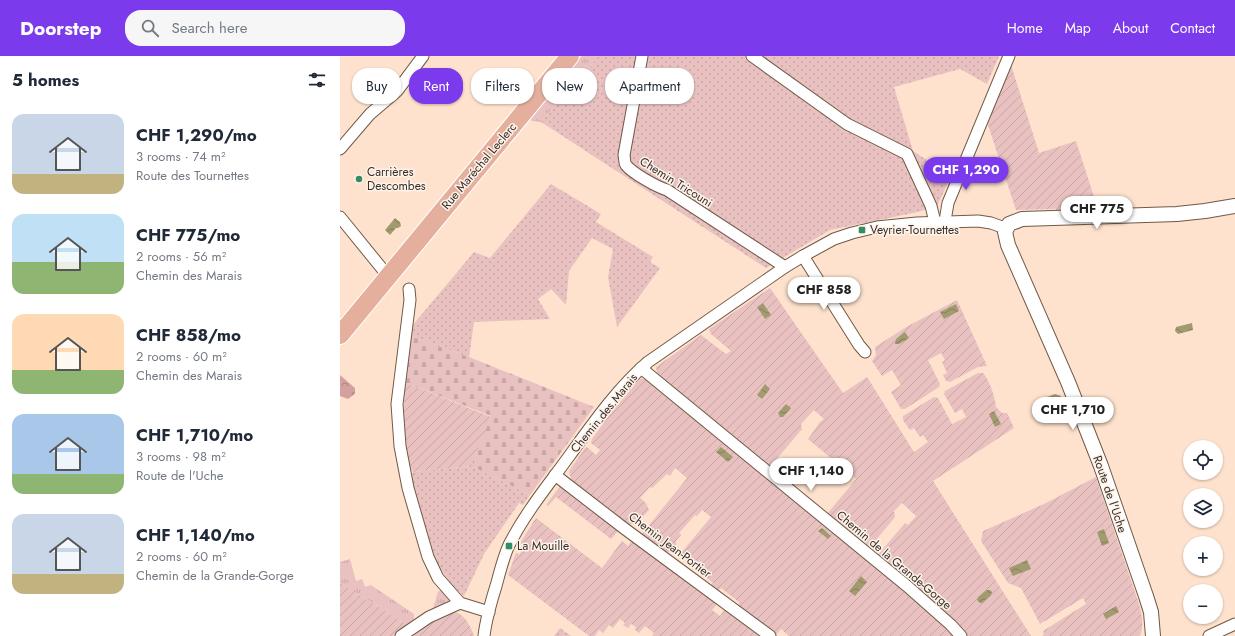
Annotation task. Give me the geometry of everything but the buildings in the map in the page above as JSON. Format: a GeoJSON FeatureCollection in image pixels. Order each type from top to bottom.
{"type":"FeatureCollection","features":[{"type":"Feature","properties":{"kind":"main road","name":"Rue Maréchal Leclerc"},"geometry":{"type":"LineString","coordinates":[[340,335],[570,56]]}},
{"type":"Feature","properties":{"kind":"street"},"geometry":{"type":"LineString","coordinates":[[340,149],[370,114],[397,91],[423,56]]}},
{"type":"Feature","properties":{"kind":"street","name":"Chemin Tricouni"},"geometry":{"type":"LineString","coordinates":[[642,56],[624,155],[625,163],[636,173],[667,190],[785,267]]}},
{"type":"Feature","properties":{"kind":"street"},"geometry":{"type":"LineString","coordinates":[[752,56],[848,124],[907,154],[940,222]]}},
{"type":"Feature","properties":{"kind":"street"},"geometry":{"type":"LineString","coordinates":[[940,222],[1010,56]]}},
{"type":"Feature","properties":{"kind":"street"},"geometry":{"type":"LineString","coordinates":[[1005,228],[1012,222],[1022,219],[1177,214],[1235,206]]}},
{"type":"Feature","properties":{"kind":"street"},"geometry":{"type":"LineString","coordinates":[[340,217],[388,276]]}},
{"type":"Feature","properties":{"kind":"street","name":"Chemin des Marais"},"geometry":{"type":"LineString","coordinates":[[484,636],[502,563],[519,527],[555,475],[614,396],[641,368],[662,351],[785,267],[834,239],[862,230],[904,224],[978,221],[991,223],[1005,228]]}},
{"type":"Feature","properties":{"kind":"street","name":"Route de l'Uche"},"geometry":{"type":"LineString","coordinates":[[1005,228],[1005,236],[1008,245],[1068,382],[1100,466],[1151,612],[1153,636]]}},
{"type":"Feature","properties":{"kind":"street"},"geometry":{"type":"LineString","coordinates":[[803,256],[859,345],[865,352]]}},
{"type":"Feature","properties":{"kind":"street"},"geometry":{"type":"LineString","coordinates":[[409,289],[410,300],[397,404],[401,452],[412,503],[428,557],[438,578],[460,603],[489,612]]}},
{"type":"Feature","properties":{"kind":"street","name":"Chemin de la Grande-Gorge"},"geometry":{"type":"LineString","coordinates":[[641,368],[907,586],[952,625],[961,636]]}},
{"type":"Feature","properties":{"kind":"street","name":"Chemin Jean-Portier"},"geometry":{"type":"LineString","coordinates":[[555,475],[770,636]]}},
{"type":"Feature","properties":{"kind":"street"},"geometry":{"type":"LineString","coordinates":[[401,636],[429,617],[460,603]]}},
{"type":"Feature","properties":{"kind":"street"},"geometry":{"type":"LineString","coordinates":[[1209,636],[1235,625]]}},
{"type":"Feature","properties":{"kind":"green space"},"geometry":{"type":"Polygon","coordinates":[[[582,56],[599,56],[588,68],[572,68],[582,56]]]}},
{"type":"Feature","properties":{"kind":"green space"},"geometry":{"type":"Polygon","coordinates":[[[599,56],[999,56],[987,84],[960,69],[894,87],[913,151],[951,176],[937,206],[918,212],[830,230],[766,268],[541,122],[557,104],[597,104],[597,68],[588,68],[599,56]]]}},
{"type":"Feature","properties":{"kind":"green space"},"geometry":{"type":"Polygon","coordinates":[[[1011,65],[1039,153],[1076,141],[1098,209],[1088,209],[1089,211],[1057,212],[1056,209],[1016,210],[987,122],[1011,65]]]}},
{"type":"Feature","properties":{"kind":"green space"},"geometry":{"type":"Polygon","coordinates":[[[542,103],[542,104],[557,104],[541,122],[527,120],[542,103]]]}},
{"type":"Feature","properties":{"kind":"green space"},"geometry":{"type":"Polygon","coordinates":[[[551,184],[601,214],[596,222],[653,257],[650,262],[660,268],[617,327],[608,277],[613,249],[592,238],[569,271],[566,305],[551,289],[538,299],[550,319],[474,322],[469,357],[409,335],[412,326],[474,252],[490,258],[551,184]]]}},
{"type":"Feature","properties":{"kind":"green space"},"geometry":{"type":"Polygon","coordinates":[[[770,288],[843,393],[867,377],[914,452],[928,442],[923,435],[920,437],[914,428],[910,430],[903,420],[903,416],[934,397],[938,398],[952,424],[966,417],[962,409],[955,413],[944,394],[945,391],[978,373],[983,373],[986,376],[992,389],[996,407],[1002,413],[1007,413],[1014,428],[933,481],[1031,636],[968,636],[951,617],[878,555],[905,523],[908,525],[916,516],[902,503],[894,511],[895,517],[871,546],[868,547],[827,514],[856,479],[808,439],[820,422],[824,419],[814,410],[801,424],[802,429],[770,467],[657,373],[656,367],[701,335],[726,354],[731,351],[711,334],[709,329],[770,288]]]}},
{"type":"Feature","properties":{"kind":"green space"},"geometry":{"type":"Polygon","coordinates":[[[957,300],[987,366],[978,367],[950,382],[946,381],[943,375],[947,373],[942,362],[945,360],[941,353],[928,360],[940,384],[939,387],[905,409],[901,409],[891,392],[901,385],[892,370],[882,376],[872,361],[876,355],[875,347],[908,326],[957,300]]]}},
{"type":"Feature","properties":{"kind":"green space"},"geometry":{"type":"Polygon","coordinates":[[[409,335],[469,357],[594,407],[530,495],[471,466],[491,416],[404,382],[409,335]]]}},
{"type":"Feature","properties":{"kind":"green space"},"geometry":{"type":"Polygon","coordinates":[[[340,375],[355,388],[355,394],[348,399],[340,396],[340,375]]]}},
{"type":"Feature","properties":{"kind":"green space"},"geometry":{"type":"Polygon","coordinates":[[[640,379],[648,379],[944,623],[945,628],[955,636],[789,636],[781,629],[776,635],[739,607],[739,602],[721,588],[718,591],[711,585],[713,583],[697,570],[699,568],[681,553],[711,517],[702,510],[697,516],[695,515],[679,533],[681,535],[676,541],[676,546],[671,552],[666,552],[642,534],[687,478],[675,468],[670,476],[667,474],[652,488],[650,487],[640,498],[646,503],[649,510],[640,520],[629,525],[572,482],[569,471],[585,448],[587,447],[596,455],[600,450],[591,443],[592,439],[610,414],[640,379]]]}},
{"type":"Feature","properties":{"kind":"green space"},"geometry":{"type":"Polygon","coordinates":[[[404,382],[491,417],[471,466],[413,472],[409,464],[405,441],[404,382]]]}},
{"type":"Feature","properties":{"kind":"green space"},"geometry":{"type":"Polygon","coordinates":[[[471,466],[530,495],[523,505],[519,503],[484,554],[464,596],[447,578],[438,565],[428,541],[411,475],[413,472],[471,466]]]}},
{"type":"Feature","properties":{"kind":"green space"},"geometry":{"type":"Polygon","coordinates":[[[1096,477],[1139,604],[1142,620],[1140,636],[1042,636],[1044,634],[1043,631],[1086,604],[1083,598],[1040,624],[1021,588],[1008,583],[981,541],[983,531],[1044,504],[1096,477]]]}},
{"type":"Feature","properties":{"kind":"green space"},"geometry":{"type":"Polygon","coordinates":[[[560,486],[619,530],[611,539],[556,497],[548,506],[546,505],[560,486]]]}},
{"type":"Feature","properties":{"kind":"green space"},"geometry":{"type":"Polygon","coordinates":[[[536,518],[602,568],[622,541],[628,546],[632,540],[717,604],[712,610],[720,616],[725,609],[759,636],[652,636],[654,633],[645,626],[639,633],[635,630],[636,627],[631,624],[628,628],[623,625],[625,623],[620,619],[613,628],[609,625],[603,633],[599,630],[595,636],[589,636],[508,575],[516,553],[520,554],[523,545],[520,543],[536,518]]]}},
{"type":"Feature","properties":{"kind":"green space"},"geometry":{"type":"Polygon","coordinates":[[[350,559],[356,581],[362,579],[365,587],[371,585],[414,614],[414,619],[408,625],[340,583],[340,562],[350,559]]]}},
{"type":"Feature","properties":{"kind":"green space"},"geometry":{"type":"Polygon","coordinates":[[[340,583],[408,625],[393,636],[340,636],[340,583]]]}},
{"type":"Feature","properties":{"kind":"green space"},"geometry":{"type":"Polygon","coordinates":[[[441,590],[447,595],[449,603],[434,610],[433,608],[438,592],[441,590]]]}},
{"type":"Feature","properties":{"kind":"green space"},"geometry":{"type":"Polygon","coordinates":[[[454,612],[458,613],[464,618],[474,636],[410,636],[425,625],[454,612]]]}},
{"type":"Feature","properties":{"kind":"green space"},"geometry":{"type":"Polygon","coordinates":[[[560,628],[571,636],[554,636],[560,628]]]}},
{"type":"Feature","properties":{"kind":"water"},"geometry":{"type":"Polygon","coordinates":[[[395,218],[400,222],[401,226],[396,228],[390,235],[385,230],[395,218]]]}},
{"type":"Feature","properties":{"kind":"water"},"geometry":{"type":"Polygon","coordinates":[[[763,303],[771,315],[765,319],[757,307],[763,303]]]}},
{"type":"Feature","properties":{"kind":"water"},"geometry":{"type":"Polygon","coordinates":[[[956,304],[959,311],[944,319],[940,312],[956,304]]]}},
{"type":"Feature","properties":{"kind":"water"},"geometry":{"type":"Polygon","coordinates":[[[1192,323],[1193,330],[1178,334],[1175,331],[1176,327],[1192,323]]]}},
{"type":"Feature","properties":{"kind":"water"},"geometry":{"type":"Polygon","coordinates":[[[905,332],[909,338],[899,344],[895,344],[896,339],[905,332]]]}},
{"type":"Feature","properties":{"kind":"water"},"geometry":{"type":"Polygon","coordinates":[[[765,384],[770,389],[762,399],[757,395],[765,384]]]}},
{"type":"Feature","properties":{"kind":"water"},"geometry":{"type":"Polygon","coordinates":[[[1055,394],[1061,396],[1060,401],[1049,404],[1047,402],[1047,397],[1055,394]]]}},
{"type":"Feature","properties":{"kind":"water"},"geometry":{"type":"Polygon","coordinates":[[[786,404],[791,408],[783,417],[780,417],[778,413],[786,404]]]}},
{"type":"Feature","properties":{"kind":"water"},"geometry":{"type":"Polygon","coordinates":[[[994,411],[1001,424],[995,427],[989,414],[994,411]]]}},
{"type":"Feature","properties":{"kind":"water"},"geometry":{"type":"Polygon","coordinates":[[[721,447],[733,457],[728,462],[716,452],[721,447]]]}},
{"type":"Feature","properties":{"kind":"water"},"geometry":{"type":"Polygon","coordinates":[[[822,528],[831,536],[828,539],[818,531],[822,528]]]}},
{"type":"Feature","properties":{"kind":"water"},"geometry":{"type":"Polygon","coordinates":[[[1104,529],[1109,543],[1102,546],[1097,532],[1104,529]]]}},
{"type":"Feature","properties":{"kind":"water"},"geometry":{"type":"Polygon","coordinates":[[[1027,560],[1031,569],[1013,576],[1009,568],[1027,560]]]}},
{"type":"Feature","properties":{"kind":"water"},"geometry":{"type":"Polygon","coordinates":[[[861,576],[867,582],[855,596],[849,591],[861,576]]]}},
{"type":"Feature","properties":{"kind":"water"},"geometry":{"type":"Polygon","coordinates":[[[987,590],[992,592],[991,595],[980,603],[977,600],[978,597],[987,590]]]}},
{"type":"Feature","properties":{"kind":"water"},"geometry":{"type":"Polygon","coordinates":[[[1116,606],[1119,612],[1106,619],[1103,614],[1116,606]]]}},
{"type":"Feature","properties":{"kind":"place","name":"Carrières Descombes"},"geometry":{"type":"Point","coordinates":[359,179]}},
{"type":"Feature","properties":{"kind":"place","name":"Veyrier-Tournettes"},"geometry":{"type":"Point","coordinates":[862,230]}},
{"type":"Feature","properties":{"kind":"place","name":"La Mouille"},"geometry":{"type":"Point","coordinates":[509,546]}}]}
